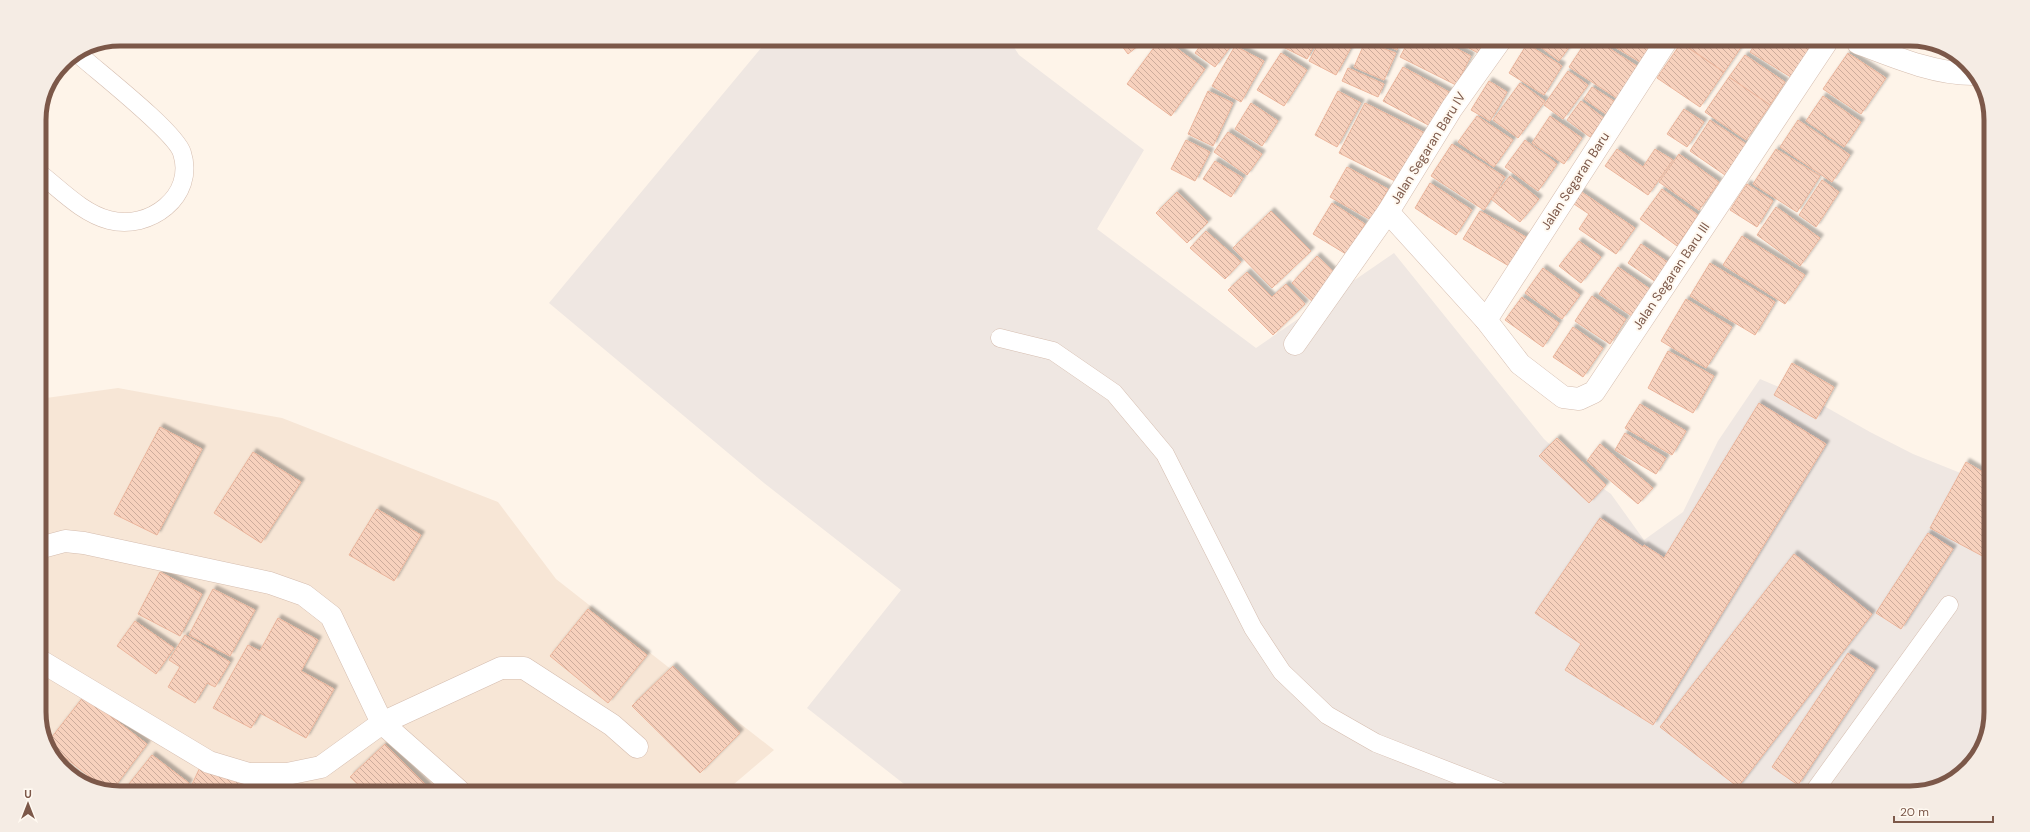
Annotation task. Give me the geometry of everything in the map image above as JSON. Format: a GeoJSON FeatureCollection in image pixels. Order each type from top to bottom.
{"type":"FeatureCollection","features":[{"type":"Feature","properties":{"kind":"street","name":"Jalan Segaran Baru IV"},"geometry":{"type":"LineString","coordinates":[[1486,320],[1388,212],[1452,108],[1496,46]]}},
{"type":"Feature","properties":{"kind":"street","name":"Jalan Segaran Baru"},"geometry":{"type":"LineString","coordinates":[[1486,320],[1663,46]]}},
{"type":"Feature","properties":{"kind":"street","name":"Jalan Segaran Baru III"},"geometry":{"type":"LineString","coordinates":[[1486,320],[1520,364],[1563,397],[1578,399],[1594,392],[1824,46]]}},
{"type":"Feature","properties":{"kind":"street"},"geometry":{"type":"LineString","coordinates":[[1865,46],[1897,59],[1931,68],[1967,73]]}},
{"type":"Feature","properties":{"kind":"street"},"geometry":{"type":"LineString","coordinates":[[1295,344],[1388,212]]}},
{"type":"Feature","properties":{"kind":"street"},"geometry":{"type":"LineString","coordinates":[[46,546],[65,542],[84,543],[270,584],[304,595],[331,616],[382,723],[453,786]]}},
{"type":"Feature","properties":{"kind":"street"},"geometry":{"type":"LineString","coordinates":[[46,664],[209,762],[249,774],[287,774],[320,767],[382,723],[501,668],[524,668],[612,725],[638,747]]}},
{"type":"Feature","properties":{"kind":"lane"},"geometry":{"type":"LineString","coordinates":[[46,179],[85,210],[109,220],[130,223],[157,215],[175,199],[184,175],[182,152],[170,134],[81,57]]}},
{"type":"Feature","properties":{"kind":"lane"},"geometry":{"type":"LineString","coordinates":[[1000,338],[1053,351],[1114,393],[1165,454],[1253,628],[1282,672],[1327,715],[1376,743],[1487,786]]}},
{"type":"Feature","properties":{"kind":"lane"},"geometry":{"type":"LineString","coordinates":[[1818,786],[1949,605]]}},
{"type":"Feature","properties":{"kind":"shaded area"},"geometry":{"type":"Polygon","coordinates":[[[763,46],[1013,46],[1019,55],[1144,150],[1097,229],[1256,348],[1394,253],[1544,439],[1580,472],[1611,494],[1644,540],[1683,512],[1718,441],[1760,379],[1824,406],[1913,454],[1984,482],[1984,712],[1980,736],[1972,753],[1955,771],[1934,782],[1915,786],[907,786],[807,708],[901,590],[764,483],[549,303],[763,46]]]}},
{"type":"Feature","properties":{"kind":"shaded area"},"geometry":{"type":"Polygon","coordinates":[[[118,388],[282,418],[498,502],[556,579],[774,750],[732,786],[115,786],[106,785],[87,778],[75,771],[61,757],[52,740],[46,717],[46,398],[118,388]]]}},
{"type":"Feature","properties":{"kind":"building"},"geometry":{"type":"Polygon","coordinates":[[[1122,46],[1138,46],[1128,54],[1122,46]]]}},
{"type":"Feature","properties":{"kind":"building"},"geometry":{"type":"Polygon","coordinates":[[[1155,46],[1173,46],[1205,69],[1171,116],[1127,84],[1155,46]]]}},
{"type":"Feature","properties":{"kind":"building"},"geometry":{"type":"Polygon","coordinates":[[[1200,46],[1231,46],[1215,67],[1195,53],[1200,46]]]}},
{"type":"Feature","properties":{"kind":"building"},"geometry":{"type":"Polygon","coordinates":[[[1235,46],[1264,61],[1241,102],[1212,86],[1235,46]]]}},
{"type":"Feature","properties":{"kind":"building"},"geometry":{"type":"Polygon","coordinates":[[[1281,46],[1314,46],[1307,59],[1281,46]]]}},
{"type":"Feature","properties":{"kind":"building"},"geometry":{"type":"Polygon","coordinates":[[[1317,46],[1352,46],[1336,75],[1309,61],[1317,46]]]}},
{"type":"Feature","properties":{"kind":"building"},"geometry":{"type":"Polygon","coordinates":[[[1363,46],[1376,46],[1396,53],[1384,80],[1354,67],[1363,46]]]}},
{"type":"Feature","properties":{"kind":"building"},"geometry":{"type":"Polygon","coordinates":[[[1388,46],[1398,46],[1397,50],[1388,46]]]}},
{"type":"Feature","properties":{"kind":"building"},"geometry":{"type":"Polygon","coordinates":[[[1406,46],[1452,46],[1471,56],[1456,85],[1400,57],[1406,46]]]}},
{"type":"Feature","properties":{"kind":"building"},"geometry":{"type":"Polygon","coordinates":[[[1465,46],[1482,46],[1478,53],[1465,46]]]}},
{"type":"Feature","properties":{"kind":"building"},"geometry":{"type":"Polygon","coordinates":[[[1526,46],[1530,46],[1562,66],[1544,95],[1509,73],[1526,46]]]}},
{"type":"Feature","properties":{"kind":"building"},"geometry":{"type":"Polygon","coordinates":[[[1539,46],[1570,46],[1559,61],[1539,46]]]}},
{"type":"Feature","properties":{"kind":"building"},"geometry":{"type":"Polygon","coordinates":[[[1583,46],[1606,46],[1640,68],[1618,99],[1569,67],[1583,46]]]}},
{"type":"Feature","properties":{"kind":"building"},"geometry":{"type":"Polygon","coordinates":[[[1613,46],[1650,46],[1640,62],[1613,46]]]}},
{"type":"Feature","properties":{"kind":"building"},"geometry":{"type":"Polygon","coordinates":[[[1679,46],[1685,46],[1724,72],[1700,107],[1657,78],[1679,46]]]}},
{"type":"Feature","properties":{"kind":"building"},"geometry":{"type":"Polygon","coordinates":[[[1686,46],[1742,46],[1724,72],[1686,46]]]}},
{"type":"Feature","properties":{"kind":"building"},"geometry":{"type":"Polygon","coordinates":[[[1754,46],[1815,46],[1794,79],[1750,52],[1754,46]]]}},
{"type":"Feature","properties":{"kind":"building"},"geometry":{"type":"Polygon","coordinates":[[[1281,53],[1307,70],[1284,106],[1257,90],[1281,53]]]}},
{"type":"Feature","properties":{"kind":"building"},"geometry":{"type":"Polygon","coordinates":[[[1848,53],[1886,78],[1861,114],[1823,89],[1848,53]]]}},
{"type":"Feature","properties":{"kind":"building"},"geometry":{"type":"Polygon","coordinates":[[[1745,55],[1785,82],[1770,105],[1729,77],[1745,55]]]}},
{"type":"Feature","properties":{"kind":"building"},"geometry":{"type":"Polygon","coordinates":[[[1403,67],[1451,93],[1432,127],[1383,101],[1403,67]]]}},
{"type":"Feature","properties":{"kind":"building"},"geometry":{"type":"Polygon","coordinates":[[[1348,68],[1384,84],[1378,97],[1342,81],[1348,68]]]}},
{"type":"Feature","properties":{"kind":"building"},"geometry":{"type":"Polygon","coordinates":[[[1568,71],[1588,85],[1563,119],[1544,105],[1568,71]]]}},
{"type":"Feature","properties":{"kind":"building"},"geometry":{"type":"Polygon","coordinates":[[[1729,77],[1770,105],[1746,140],[1705,112],[1729,77]]]}},
{"type":"Feature","properties":{"kind":"building"},"geometry":{"type":"Polygon","coordinates":[[[1489,81],[1507,92],[1490,121],[1471,110],[1489,81]]]}},
{"type":"Feature","properties":{"kind":"building"},"geometry":{"type":"Polygon","coordinates":[[[1520,83],[1545,101],[1518,138],[1493,120],[1520,83]]]}},
{"type":"Feature","properties":{"kind":"building"},"geometry":{"type":"Polygon","coordinates":[[[1592,87],[1614,101],[1606,114],[1584,99],[1592,87]]]}},
{"type":"Feature","properties":{"kind":"building"},"geometry":{"type":"Polygon","coordinates":[[[1208,91],[1233,103],[1213,146],[1188,134],[1208,91]]]}},
{"type":"Feature","properties":{"kind":"building"},"geometry":{"type":"Polygon","coordinates":[[[1338,91],[1361,103],[1337,147],[1315,135],[1338,91]]]}},
{"type":"Feature","properties":{"kind":"building"},"geometry":{"type":"Polygon","coordinates":[[[1823,96],[1861,122],[1844,147],[1806,121],[1823,96]]]}},
{"type":"Feature","properties":{"kind":"building"},"geometry":{"type":"Polygon","coordinates":[[[1581,101],[1604,118],[1590,137],[1567,120],[1581,101]]]}},
{"type":"Feature","properties":{"kind":"building"},"geometry":{"type":"Polygon","coordinates":[[[1251,103],[1278,121],[1262,146],[1235,129],[1251,103]]]}},
{"type":"Feature","properties":{"kind":"building"},"geometry":{"type":"Polygon","coordinates":[[[1365,103],[1427,134],[1401,184],[1339,153],[1365,103]]]}},
{"type":"Feature","properties":{"kind":"building"},"geometry":{"type":"Polygon","coordinates":[[[1684,109],[1704,122],[1687,147],[1667,134],[1684,109]]]}},
{"type":"Feature","properties":{"kind":"building"},"geometry":{"type":"Polygon","coordinates":[[[1477,116],[1513,140],[1494,167],[1458,142],[1477,116]]]}},
{"type":"Feature","properties":{"kind":"building"},"geometry":{"type":"Polygon","coordinates":[[[1550,116],[1582,138],[1564,164],[1532,143],[1550,116]]]}},
{"type":"Feature","properties":{"kind":"building"},"geometry":{"type":"Polygon","coordinates":[[[1710,120],[1746,144],[1725,175],[1690,151],[1710,120]]]}},
{"type":"Feature","properties":{"kind":"building"},"geometry":{"type":"Polygon","coordinates":[[[1798,120],[1850,155],[1832,182],[1780,147],[1798,120]]]}},
{"type":"Feature","properties":{"kind":"building"},"geometry":{"type":"Polygon","coordinates":[[[1228,132],[1262,154],[1247,175],[1214,152],[1228,132]]]}},
{"type":"Feature","properties":{"kind":"building"},"geometry":{"type":"Polygon","coordinates":[[[1186,140],[1210,152],[1195,181],[1171,169],[1186,140]]]}},
{"type":"Feature","properties":{"kind":"building"},"geometry":{"type":"Polygon","coordinates":[[[1525,140],[1557,164],[1538,191],[1505,167],[1525,140]]]}},
{"type":"Feature","properties":{"kind":"building"},"geometry":{"type":"Polygon","coordinates":[[[1452,144],[1505,177],[1484,210],[1431,176],[1452,144]]]}},
{"type":"Feature","properties":{"kind":"building"},"geometry":{"type":"Polygon","coordinates":[[[1617,149],[1643,167],[1655,149],[1673,160],[1648,195],[1605,166],[1617,149]]]}},
{"type":"Feature","properties":{"kind":"building"},"geometry":{"type":"Polygon","coordinates":[[[1776,149],[1820,176],[1797,212],[1753,184],[1776,149]]]}},
{"type":"Feature","properties":{"kind":"building"},"geometry":{"type":"Polygon","coordinates":[[[1679,154],[1719,182],[1699,210],[1659,182],[1679,154]]]}},
{"type":"Feature","properties":{"kind":"building"},"geometry":{"type":"Polygon","coordinates":[[[1215,161],[1243,178],[1231,197],[1203,179],[1215,161]]]}},
{"type":"Feature","properties":{"kind":"building"},"geometry":{"type":"Polygon","coordinates":[[[1347,167],[1388,189],[1371,220],[1330,197],[1347,167]]]}},
{"type":"Feature","properties":{"kind":"building"},"geometry":{"type":"Polygon","coordinates":[[[1510,176],[1539,199],[1520,222],[1491,199],[1510,176]]]}},
{"type":"Feature","properties":{"kind":"building"},"geometry":{"type":"Polygon","coordinates":[[[1822,180],[1839,192],[1816,227],[1799,215],[1822,180]]]}},
{"type":"Feature","properties":{"kind":"building"},"geometry":{"type":"Polygon","coordinates":[[[1430,183],[1472,210],[1456,235],[1415,208],[1430,183]]]}},
{"type":"Feature","properties":{"kind":"building"},"geometry":{"type":"Polygon","coordinates":[[[1747,184],[1773,201],[1757,227],[1730,210],[1747,184]]]}},
{"type":"Feature","properties":{"kind":"building"},"geometry":{"type":"Polygon","coordinates":[[[1662,189],[1698,215],[1677,246],[1640,219],[1662,189]]]}},
{"type":"Feature","properties":{"kind":"building"},"geometry":{"type":"Polygon","coordinates":[[[1580,191],[1635,228],[1616,254],[1579,229],[1589,214],[1571,202],[1580,191]]]}},
{"type":"Feature","properties":{"kind":"building"},"geometry":{"type":"Polygon","coordinates":[[[1177,192],[1208,222],[1187,243],[1156,213],[1177,192]]]}},
{"type":"Feature","properties":{"kind":"building"},"geometry":{"type":"Polygon","coordinates":[[[1332,203],[1365,224],[1346,254],[1313,234],[1332,203]]]}},
{"type":"Feature","properties":{"kind":"building"},"geometry":{"type":"Polygon","coordinates":[[[1776,207],[1820,238],[1800,266],[1757,235],[1776,207]]]}},
{"type":"Feature","properties":{"kind":"building"},"geometry":{"type":"Polygon","coordinates":[[[1271,211],[1311,251],[1272,288],[1233,248],[1271,211]]]}},
{"type":"Feature","properties":{"kind":"building"},"geometry":{"type":"Polygon","coordinates":[[[1480,211],[1526,237],[1509,266],[1463,239],[1480,211]]]}},
{"type":"Feature","properties":{"kind":"building"},"geometry":{"type":"Polygon","coordinates":[[[1206,231],[1241,262],[1225,279],[1190,248],[1206,231]]]}},
{"type":"Feature","properties":{"kind":"building"},"geometry":{"type":"Polygon","coordinates":[[[1742,236],[1805,275],[1785,304],[1723,265],[1742,236]]]}},
{"type":"Feature","properties":{"kind":"building"},"geometry":{"type":"Polygon","coordinates":[[[1579,241],[1601,257],[1581,283],[1559,266],[1579,241]]]}},
{"type":"Feature","properties":{"kind":"building"},"geometry":{"type":"Polygon","coordinates":[[[1641,244],[1669,263],[1656,282],[1628,263],[1641,244]]]}},
{"type":"Feature","properties":{"kind":"building"},"geometry":{"type":"Polygon","coordinates":[[[1317,256],[1339,277],[1314,303],[1292,283],[1317,256]]]}},
{"type":"Feature","properties":{"kind":"building"},"geometry":{"type":"Polygon","coordinates":[[[1710,263],[1775,302],[1755,335],[1690,296],[1710,263]]]}},
{"type":"Feature","properties":{"kind":"building"},"geometry":{"type":"Polygon","coordinates":[[[1618,267],[1650,289],[1632,316],[1599,294],[1618,267]]]}},
{"type":"Feature","properties":{"kind":"building"},"geometry":{"type":"Polygon","coordinates":[[[1543,268],[1580,295],[1562,319],[1525,293],[1543,268]]]}},
{"type":"Feature","properties":{"kind":"building"},"geometry":{"type":"Polygon","coordinates":[[[1247,272],[1272,297],[1286,284],[1305,304],[1273,335],[1228,290],[1247,272]]]}},
{"type":"Feature","properties":{"kind":"building"},"geometry":{"type":"Polygon","coordinates":[[[1592,296],[1626,319],[1610,344],[1575,321],[1592,296]]]}},
{"type":"Feature","properties":{"kind":"building"},"geometry":{"type":"Polygon","coordinates":[[[1522,297],[1559,323],[1543,347],[1505,320],[1522,297]]]}},
{"type":"Feature","properties":{"kind":"building"},"geometry":{"type":"Polygon","coordinates":[[[1686,299],[1732,327],[1706,368],[1661,341],[1686,299]]]}},
{"type":"Feature","properties":{"kind":"building"},"geometry":{"type":"Polygon","coordinates":[[[1573,327],[1603,348],[1583,377],[1553,357],[1573,327]]]}},
{"type":"Feature","properties":{"kind":"building"},"geometry":{"type":"Polygon","coordinates":[[[1668,351],[1714,376],[1693,413],[1648,388],[1668,351]]]}},
{"type":"Feature","properties":{"kind":"building"},"geometry":{"type":"Polygon","coordinates":[[[1792,363],[1834,387],[1816,419],[1774,395],[1792,363]]]}},
{"type":"Feature","properties":{"kind":"building"},"geometry":{"type":"Polygon","coordinates":[[[1759,403],[1826,444],[1653,725],[1565,670],[1581,644],[1535,613],[1600,518],[1643,547],[1644,545],[1664,558],[1759,403]]]}},
{"type":"Feature","properties":{"kind":"building"},"geometry":{"type":"Polygon","coordinates":[[[1640,404],[1686,431],[1672,455],[1625,428],[1640,404]]]}},
{"type":"Feature","properties":{"kind":"building"},"geometry":{"type":"Polygon","coordinates":[[[160,427],[202,449],[157,535],[114,514],[160,427]]]}},
{"type":"Feature","properties":{"kind":"building"},"geometry":{"type":"Polygon","coordinates":[[[1625,433],[1666,458],[1656,474],[1615,450],[1625,433]]]}},
{"type":"Feature","properties":{"kind":"building"},"geometry":{"type":"Polygon","coordinates":[[[1557,438],[1606,485],[1589,503],[1539,456],[1557,438]]]}},
{"type":"Feature","properties":{"kind":"building"},"geometry":{"type":"Polygon","coordinates":[[[1600,444],[1653,488],[1638,504],[1587,461],[1600,444]]]}},
{"type":"Feature","properties":{"kind":"building"},"geometry":{"type":"Polygon","coordinates":[[[253,452],[301,482],[261,543],[214,513],[253,452]]]}},
{"type":"Feature","properties":{"kind":"building"},"geometry":{"type":"Polygon","coordinates":[[[1966,462],[1984,473],[1984,557],[1930,528],[1966,462]]]}},
{"type":"Feature","properties":{"kind":"building"},"geometry":{"type":"Polygon","coordinates":[[[377,509],[421,535],[394,581],[349,555],[377,509]]]}},
{"type":"Feature","properties":{"kind":"building"},"geometry":{"type":"Polygon","coordinates":[[[1928,533],[1953,549],[1901,629],[1876,613],[1928,533]]]}},
{"type":"Feature","properties":{"kind":"building"},"geometry":{"type":"Polygon","coordinates":[[[1794,554],[1872,614],[1739,786],[1737,786],[1660,727],[1794,554]]]}},
{"type":"Feature","properties":{"kind":"building"},"geometry":{"type":"Polygon","coordinates":[[[160,572],[202,594],[180,636],[138,614],[160,572]]]}},
{"type":"Feature","properties":{"kind":"building"},"geometry":{"type":"Polygon","coordinates":[[[213,589],[255,610],[230,656],[189,635],[213,589]]]}},
{"type":"Feature","properties":{"kind":"building"},"geometry":{"type":"Polygon","coordinates":[[[588,609],[647,655],[608,703],[550,656],[588,609]]]}},
{"type":"Feature","properties":{"kind":"building"},"geometry":{"type":"Polygon","coordinates":[[[278,618],[318,640],[301,671],[334,689],[306,738],[260,713],[251,728],[213,708],[248,645],[260,651],[278,618]]]}},
{"type":"Feature","properties":{"kind":"building"},"geometry":{"type":"Polygon","coordinates":[[[135,621],[174,648],[156,674],[117,646],[135,621]]]}},
{"type":"Feature","properties":{"kind":"building"},"geometry":{"type":"Polygon","coordinates":[[[185,635],[230,662],[215,687],[207,683],[195,703],[168,687],[180,667],[169,660],[185,635]]]}},
{"type":"Feature","properties":{"kind":"building"},"geometry":{"type":"Polygon","coordinates":[[[1848,653],[1875,670],[1798,785],[1772,767],[1848,653]]]}},
{"type":"Feature","properties":{"kind":"building"},"geometry":{"type":"Polygon","coordinates":[[[673,666],[740,733],[700,773],[632,706],[673,666]]]}},
{"type":"Feature","properties":{"kind":"building"},"geometry":{"type":"Polygon","coordinates":[[[84,696],[147,744],[115,786],[97,782],[58,752],[51,738],[84,696]]]}},
{"type":"Feature","properties":{"kind":"building"},"geometry":{"type":"Polygon","coordinates":[[[385,744],[427,786],[360,786],[350,777],[385,744]]]}},
{"type":"Feature","properties":{"kind":"building"},"geometry":{"type":"Polygon","coordinates":[[[152,755],[189,783],[187,786],[127,786],[152,755]]]}},
{"type":"Feature","properties":{"kind":"building"},"geometry":{"type":"Polygon","coordinates":[[[201,765],[248,786],[191,786],[201,765]]]}}]}
